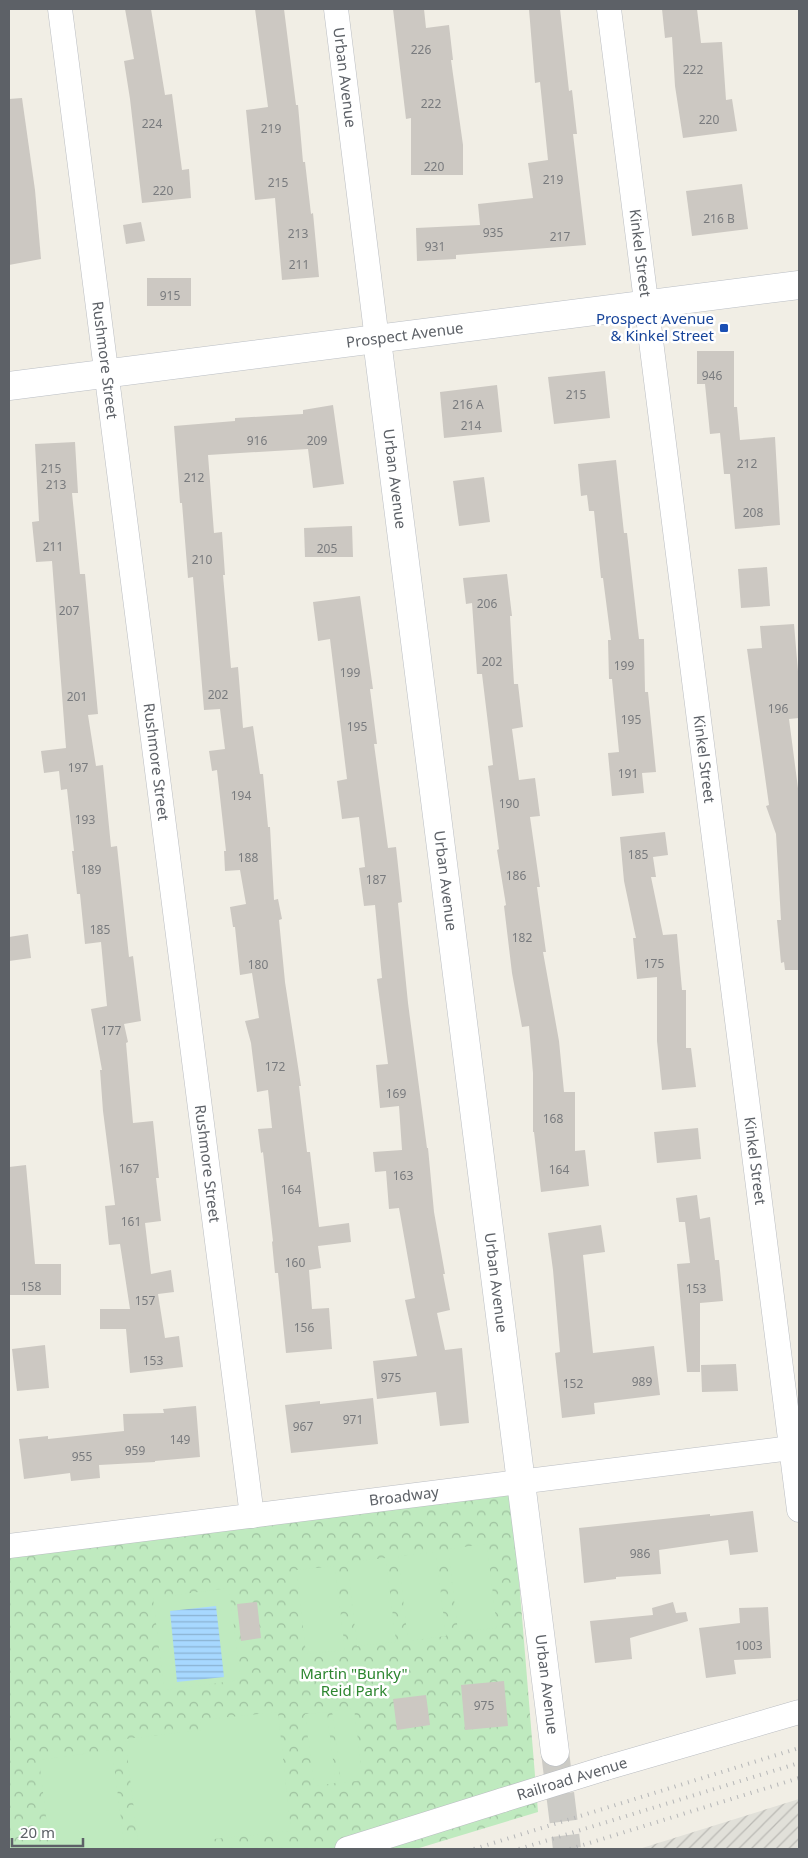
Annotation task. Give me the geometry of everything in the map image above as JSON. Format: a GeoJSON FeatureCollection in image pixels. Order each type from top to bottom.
{"type":"FeatureCollection","features":[{"type":"Feature","properties":{"kind":"street","name":"Rushmore Street"},"geometry":{"type":"LineString","coordinates":[[60,9],[252,1516]]}},
{"type":"Feature","properties":{"kind":"street","name":"Urban Avenue"},"geometry":{"type":"LineString","coordinates":[[336,9],[555,1752]]}},
{"type":"Feature","properties":{"kind":"street","name":"Kinkel Street"},"geometry":{"type":"LineString","coordinates":[[609,9],[795,1448],[799,1510]]}},
{"type":"Feature","properties":{"kind":"street","name":"Prospect Avenue"},"geometry":{"type":"LineString","coordinates":[[9,386],[799,285]]}},
{"type":"Feature","properties":{"kind":"street","name":"Broadway"},"geometry":{"type":"LineString","coordinates":[[9,1546],[795,1448]]}},
{"type":"Feature","properties":{"kind":"street","name":"Railroad Avenue"},"geometry":{"type":"LineString","coordinates":[[347,1849],[606,1768],[799,1712]]}},
{"type":"Feature","properties":{"kind":"shaded area"},"geometry":{"type":"Polygon","coordinates":[[[799,1799],[799,1849],[639,1849],[799,1799]]]}},
{"type":"Feature","properties":{"kind":"green space","name":"Martin \"Bunky\" Reid Park"},"geometry":{"type":"Polygon","coordinates":[[[512,1495],[538,1812],[416,1849],[9,1849],[9,1557],[512,1495]]]}},
{"type":"Feature","properties":{"kind":"green space"},"geometry":{"type":"Polygon","coordinates":[[[487,1544],[497,1628],[458,1632],[448,1549],[487,1544]]]}},
{"type":"Feature","properties":{"kind":"green space"},"geometry":{"type":"Polygon","coordinates":[[[436,1552],[446,1636],[408,1641],[398,1556],[436,1552]]]}},
{"type":"Feature","properties":{"kind":"green space"},"geometry":{"type":"Polygon","coordinates":[[[386,1558],[396,1642],[357,1646],[347,1562],[386,1558]]]}},
{"type":"Feature","properties":{"kind":"green space"},"geometry":{"type":"Polygon","coordinates":[[[335,1566],[345,1650],[306,1654],[296,1570],[335,1566]]]}},
{"type":"Feature","properties":{"kind":"green space"},"geometry":{"type":"Polygon","coordinates":[[[229,1588],[241,1680],[164,1690],[153,1598],[229,1588]]]}},
{"type":"Feature","properties":{"kind":"green space"},"geometry":{"type":"Polygon","coordinates":[[[354,1708],[363,1780],[341,1783],[332,1711],[354,1708]]]}},
{"type":"Feature","properties":{"kind":"green space"},"geometry":{"type":"Polygon","coordinates":[[[278,1712],[291,1831],[214,1839],[216,1849],[139,1849],[125,1739],[201,1730],[200,1720],[278,1712]]]}},
{"type":"Feature","properties":{"kind":"green space"},"geometry":{"type":"Polygon","coordinates":[[[327,1712],[336,1783],[314,1786],[305,1714],[327,1712]]]}},
{"type":"Feature","properties":{"kind":"green space"},"geometry":{"type":"Polygon","coordinates":[[[112,1750],[125,1849],[50,1849],[39,1760],[112,1750]]]}},
{"type":"Feature","properties":{"kind":"water"},"geometry":{"type":"Polygon","coordinates":[[[216,1606],[224,1677],[177,1682],[170,1611],[216,1606]]]}},
{"type":"Feature","properties":{"kind":"building"},"geometry":{"type":"Polygon","coordinates":[[[125,9],[151,9],[165,95],[172,94],[182,170],[189,169],[191,198],[142,203],[124,61],[134,59],[125,9]]]}},
{"type":"Feature","properties":{"kind":"building"},"geometry":{"type":"Polygon","coordinates":[[[255,9],[284,9],[296,105],[298,105],[303,162],[305,162],[311,214],[313,213],[319,277],[282,280],[275,198],[255,200],[246,110],[268,107],[255,9]]]}},
{"type":"Feature","properties":{"kind":"building"},"geometry":{"type":"Polygon","coordinates":[[[393,9],[424,9],[426,28],[449,25],[453,60],[451,60],[463,145],[463,175],[411,175],[411,118],[406,119],[393,9]]]}},
{"type":"Feature","properties":{"kind":"building"},"geometry":{"type":"Polygon","coordinates":[[[529,9],[560,9],[569,91],[572,90],[577,134],[573,134],[586,245],[456,255],[456,259],[417,261],[416,228],[480,225],[478,204],[533,198],[528,163],[548,160],[540,82],[535,83],[529,9]]]}},
{"type":"Feature","properties":{"kind":"building"},"geometry":{"type":"Polygon","coordinates":[[[662,9],[697,9],[701,43],[722,42],[726,100],[732,99],[737,131],[683,138],[675,86],[672,37],[665,38],[662,9]]]}},
{"type":"Feature","properties":{"kind":"building"},"geometry":{"type":"Polygon","coordinates":[[[22,98],[35,190],[41,259],[9,265],[9,99],[22,98]]]}},
{"type":"Feature","properties":{"kind":"building"},"geometry":{"type":"Polygon","coordinates":[[[742,184],[748,229],[692,236],[686,191],[742,184]]]}},
{"type":"Feature","properties":{"kind":"building"},"geometry":{"type":"Polygon","coordinates":[[[141,222],[145,241],[126,244],[123,225],[141,222]]]}},
{"type":"Feature","properties":{"kind":"building"},"geometry":{"type":"Polygon","coordinates":[[[147,278],[191,278],[191,306],[147,306],[147,278]]]}},
{"type":"Feature","properties":{"kind":"building"},"geometry":{"type":"Polygon","coordinates":[[[697,351],[734,351],[734,407],[737,407],[740,440],[775,437],[780,525],[735,529],[730,474],[724,474],[720,433],[710,434],[705,384],[697,384],[697,351]]]}},
{"type":"Feature","properties":{"kind":"building"},"geometry":{"type":"Polygon","coordinates":[[[605,371],[610,418],[554,424],[548,377],[605,371]]]}},
{"type":"Feature","properties":{"kind":"building"},"geometry":{"type":"Polygon","coordinates":[[[497,385],[502,432],[444,438],[440,392],[497,385]]]}},
{"type":"Feature","properties":{"kind":"building"},"geometry":{"type":"Polygon","coordinates":[[[333,405],[344,484],[313,488],[308,449],[208,455],[214,533],[222,532],[225,575],[223,575],[231,668],[238,667],[243,728],[253,726],[260,774],[263,774],[268,827],[270,827],[274,900],[278,899],[282,919],[279,920],[285,982],[301,1086],[299,1086],[307,1152],[310,1152],[319,1227],[349,1223],[351,1242],[318,1246],[321,1268],[309,1270],[312,1309],[329,1308],[332,1349],[286,1353],[278,1273],[275,1273],[263,1152],[261,1153],[258,1129],[272,1128],[268,1090],[257,1092],[251,1043],[245,1021],[259,1018],[252,973],[240,975],[235,927],[233,927],[230,907],[246,904],[240,870],[225,871],[224,851],[226,851],[217,770],[212,771],[209,751],[225,749],[220,709],[204,710],[193,577],[188,578],[174,426],[235,421],[235,418],[303,414],[303,410],[333,405]]]}},
{"type":"Feature","properties":{"kind":"building"},"geometry":{"type":"Polygon","coordinates":[[[75,442],[78,493],[72,493],[80,574],[85,574],[98,714],[88,715],[96,766],[103,765],[111,847],[117,846],[129,957],[133,956],[141,1021],[124,1024],[128,1042],[126,1043],[133,1123],[153,1121],[159,1178],[156,1178],[161,1221],[145,1223],[151,1274],[171,1270],[174,1292],[158,1294],[165,1338],[179,1336],[183,1367],[130,1373],[126,1329],[100,1329],[100,1309],[130,1309],[120,1244],[109,1245],[105,1206],[115,1205],[103,1111],[100,1070],[102,1070],[91,1009],[107,1006],[101,942],[85,944],[80,894],[77,894],[72,851],[74,851],[67,789],[61,790],[59,771],[44,773],[41,751],[66,748],[52,561],[36,562],[32,522],[39,521],[35,444],[75,442]]]}},
{"type":"Feature","properties":{"kind":"building"},"geometry":{"type":"Polygon","coordinates":[[[616,460],[624,533],[627,533],[639,639],[644,639],[645,692],[648,692],[656,772],[642,773],[644,793],[612,796],[608,753],[619,752],[612,679],[609,679],[608,640],[611,640],[603,578],[601,578],[594,511],[589,511],[587,495],[581,496],[578,464],[616,460]]]}},
{"type":"Feature","properties":{"kind":"building"},"geometry":{"type":"Polygon","coordinates":[[[484,477],[490,522],[459,526],[453,481],[484,477]]]}},
{"type":"Feature","properties":{"kind":"building"},"geometry":{"type":"Polygon","coordinates":[[[352,526],[353,557],[305,557],[304,528],[352,526]]]}},
{"type":"Feature","properties":{"kind":"building"},"geometry":{"type":"Polygon","coordinates":[[[767,567],[770,606],[741,608],[738,569],[767,567]]]}},
{"type":"Feature","properties":{"kind":"building"},"geometry":{"type":"Polygon","coordinates":[[[507,574],[512,616],[510,616],[514,684],[518,684],[523,727],[512,729],[519,780],[535,778],[540,816],[530,817],[540,887],[537,887],[546,952],[543,952],[559,1041],[564,1092],[575,1092],[575,1151],[585,1150],[589,1186],[541,1192],[533,1132],[533,1073],[529,1026],[522,1027],[512,973],[504,906],[506,905],[497,850],[499,849],[488,766],[493,765],[482,674],[477,674],[472,603],[466,604],[463,578],[507,574]]]}},
{"type":"Feature","properties":{"kind":"building"},"geometry":{"type":"Polygon","coordinates":[[[360,596],[373,689],[370,689],[377,744],[374,744],[388,848],[396,847],[402,902],[398,903],[408,1003],[428,1148],[434,1212],[450,1310],[437,1313],[445,1350],[462,1348],[469,1423],[440,1426],[436,1392],[377,1399],[373,1361],[417,1356],[405,1300],[415,1298],[399,1208],[389,1209],[386,1171],[375,1172],[373,1152],[402,1150],[399,1106],[380,1108],[376,1065],[388,1064],[377,979],[382,978],[375,905],[364,906],[359,868],[365,867],[359,817],[342,819],[337,781],[347,779],[330,639],[318,641],[313,602],[360,596]]]}},
{"type":"Feature","properties":{"kind":"building"},"geometry":{"type":"Polygon","coordinates":[[[794,624],[799,683],[799,718],[789,719],[799,796],[799,970],[785,970],[784,962],[781,963],[777,920],[781,920],[776,834],[766,806],[769,805],[747,649],[762,648],[760,626],[794,624]]]}},
{"type":"Feature","properties":{"kind":"building"},"geometry":{"type":"Polygon","coordinates":[[[665,832],[668,855],[653,857],[656,877],[651,877],[663,935],[677,934],[682,990],[686,990],[686,1048],[691,1048],[696,1087],[662,1090],[657,1041],[657,977],[637,979],[633,938],[636,938],[624,881],[620,837],[665,832]]]}},
{"type":"Feature","properties":{"kind":"building"},"geometry":{"type":"Polygon","coordinates":[[[28,934],[31,958],[9,961],[9,937],[28,934]]]}},
{"type":"Feature","properties":{"kind":"building"},"geometry":{"type":"Polygon","coordinates":[[[698,1128],[701,1159],[657,1163],[654,1132],[698,1128]]]}},
{"type":"Feature","properties":{"kind":"building"},"geometry":{"type":"Polygon","coordinates":[[[26,1165],[35,1264],[61,1264],[61,1295],[10,1295],[9,1167],[26,1165]]]}},
{"type":"Feature","properties":{"kind":"building"},"geometry":{"type":"Polygon","coordinates":[[[697,1195],[700,1219],[710,1217],[715,1260],[719,1260],[723,1301],[700,1303],[700,1372],[687,1372],[677,1264],[690,1263],[685,1222],[679,1222],[676,1198],[697,1195]]]}},
{"type":"Feature","properties":{"kind":"building"},"geometry":{"type":"Polygon","coordinates":[[[601,1225],[605,1252],[583,1255],[593,1353],[654,1346],[660,1395],[594,1403],[595,1414],[562,1418],[555,1353],[560,1352],[548,1233],[601,1225]]]}},
{"type":"Feature","properties":{"kind":"building"},"geometry":{"type":"Polygon","coordinates":[[[45,1345],[49,1388],[17,1391],[12,1349],[45,1345]]]}},
{"type":"Feature","properties":{"kind":"building"},"geometry":{"type":"Polygon","coordinates":[[[736,1364],[738,1391],[702,1392],[701,1365],[736,1364]]]}},
{"type":"Feature","properties":{"kind":"building"},"geometry":{"type":"Polygon","coordinates":[[[373,1398],[378,1444],[291,1453],[285,1405],[320,1401],[320,1404],[373,1398]]]}},
{"type":"Feature","properties":{"kind":"building"},"geometry":{"type":"Polygon","coordinates":[[[196,1406],[200,1457],[99,1465],[100,1478],[71,1481],[70,1473],[24,1479],[19,1439],[48,1436],[48,1439],[124,1431],[123,1414],[164,1413],[163,1409],[196,1406]]]}},
{"type":"Feature","properties":{"kind":"building"},"geometry":{"type":"Polygon","coordinates":[[[753,1511],[758,1552],[730,1555],[728,1540],[659,1550],[661,1574],[616,1577],[616,1579],[584,1583],[579,1528],[753,1511]]]}},
{"type":"Feature","properties":{"kind":"building"},"geometry":{"type":"Polygon","coordinates":[[[257,1602],[261,1638],[241,1641],[237,1604],[257,1602]]]}},
{"type":"Feature","properties":{"kind":"building"},"geometry":{"type":"Polygon","coordinates":[[[673,1602],[676,1613],[686,1612],[688,1621],[630,1638],[632,1659],[595,1663],[590,1621],[653,1615],[652,1608],[673,1602]]]}},
{"type":"Feature","properties":{"kind":"building"},"geometry":{"type":"Polygon","coordinates":[[[768,1607],[771,1658],[734,1660],[736,1674],[706,1678],[699,1628],[740,1623],[739,1608],[768,1607]]]}},
{"type":"Feature","properties":{"kind":"building"},"geometry":{"type":"Polygon","coordinates":[[[504,1681],[508,1726],[465,1730],[461,1685],[504,1681]]]}},
{"type":"Feature","properties":{"kind":"building"},"geometry":{"type":"Polygon","coordinates":[[[426,1695],[430,1725],[397,1730],[393,1699],[426,1695]]]}},
{"type":"Feature","properties":{"kind":"tunnel"},"geometry":{"type":"LineString","coordinates":[[555,1752],[567,1849]]}},
{"type":"Feature","properties":{"kind":"railway"},"geometry":{"type":"LineString","coordinates":[[474,1849],[799,1748]]}},
{"type":"Feature","properties":{"kind":"railway"},"geometry":{"type":"LineString","coordinates":[[519,1849],[799,1763]]}},
{"type":"Feature","properties":{"kind":"railway"},"geometry":{"type":"LineString","coordinates":[[570,1849],[799,1778]]}},
{"type":"Feature","properties":{"kind":"place","name":"Prospect Avenue & Kinkel Street"},"geometry":{"type":"Point","coordinates":[724,328]}}]}
